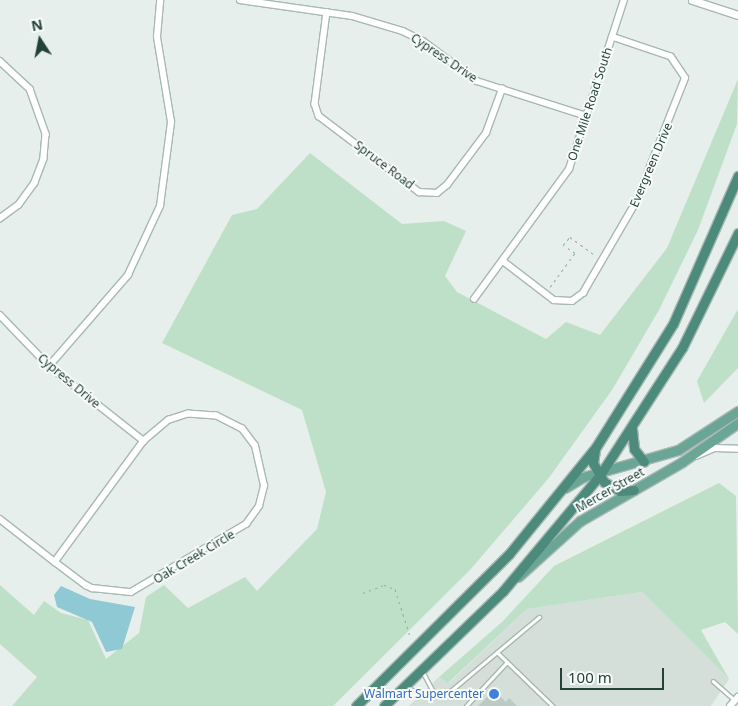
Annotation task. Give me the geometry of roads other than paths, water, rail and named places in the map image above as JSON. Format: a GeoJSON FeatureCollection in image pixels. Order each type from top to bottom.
{"type":"FeatureCollection","features":[{"type":"Feature","properties":{"kind":"highway"},"geometry":{"type":"LineString","coordinates":[[356,706],[417,648],[509,554],[596,447],[673,324],[738,176]]}},
{"type":"Feature","properties":{"kind":"highway"},"geometry":{"type":"LineString","coordinates":[[384,706],[423,672],[503,590],[600,474],[632,429],[695,324],[738,233]]}},
{"type":"Feature","properties":{"kind":"highway"},"geometry":{"type":"LineString","coordinates":[[632,429],[634,449],[644,462]]}},
{"type":"Feature","properties":{"kind":"highway"},"geometry":{"type":"LineString","coordinates":[[596,447],[593,463],[610,488],[634,490]]}},
{"type":"Feature","properties":{"kind":"main road","name":"Mercer Street"},"geometry":{"type":"LineString","coordinates":[[562,491],[574,481],[644,462],[692,443],[738,411]]}},
{"type":"Feature","properties":{"kind":"main road","name":"Mercer Street"},"geometry":{"type":"LineString","coordinates":[[503,590],[580,521],[682,462],[738,423]]}},
{"type":"Feature","properties":{"kind":"street"},"geometry":{"type":"LineString","coordinates":[[49,366],[128,275],[160,206],[171,122],[156,26],[160,0]]}},
{"type":"Feature","properties":{"kind":"street","name":"Cypress Drive"},"geometry":{"type":"LineString","coordinates":[[240,0],[327,12],[413,35],[469,76],[502,89],[587,116]]}},
{"type":"Feature","properties":{"kind":"street","name":"One Mile Road South"},"geometry":{"type":"LineString","coordinates":[[474,299],[562,181],[587,116],[624,0]]}},
{"type":"Feature","properties":{"kind":"street"},"geometry":{"type":"LineString","coordinates":[[692,0],[718,4],[738,15]]}},
{"type":"Feature","properties":{"kind":"street","name":"Spruce Road"},"geometry":{"type":"LineString","coordinates":[[327,12],[315,104],[319,116],[419,192],[437,193],[447,185],[486,133],[502,89]]}},
{"type":"Feature","properties":{"kind":"street","name":"Evergreen Drive"},"geometry":{"type":"LineString","coordinates":[[503,261],[554,300],[572,301],[583,293],[636,202],[685,78],[671,57],[612,37]]}},
{"type":"Feature","properties":{"kind":"street"},"geometry":{"type":"LineString","coordinates":[[0,61],[22,79],[37,100],[46,146],[35,183],[19,205],[0,219]]}},
{"type":"Feature","properties":{"kind":"street","name":"Cypress Drive"},"geometry":{"type":"LineString","coordinates":[[0,315],[49,366],[144,441]]}},
{"type":"Feature","properties":{"kind":"street","name":"Oak Creek Circle"},"geometry":{"type":"LineString","coordinates":[[188,414],[208,414],[233,423],[255,446],[263,466],[263,492],[253,516],[232,535],[131,592],[92,588],[55,562],[144,441],[161,425],[188,414]]}},
{"type":"Feature","properties":{"kind":"street"},"geometry":{"type":"LineString","coordinates":[[682,462],[716,448],[738,449]]}},
{"type":"Feature","properties":{"kind":"street"},"geometry":{"type":"LineString","coordinates":[[0,519],[55,562]]}},
{"type":"Feature","properties":{"kind":"street"},"geometry":{"type":"LineString","coordinates":[[730,706],[737,699]]}},
{"type":"Feature","properties":{"kind":"lane"},"geometry":{"type":"LineString","coordinates":[[406,688],[435,695],[454,689],[539,617]]}},
{"type":"Feature","properties":{"kind":"lane"},"geometry":{"type":"LineString","coordinates":[[497,652],[553,706]]}},
{"type":"Feature","properties":{"kind":"lane"},"geometry":{"type":"LineString","coordinates":[[466,706],[507,662]]}},
{"type":"Feature","properties":{"kind":"lane"},"geometry":{"type":"LineString","coordinates":[[423,672],[435,695]]}},
{"type":"Feature","properties":{"kind":"lane"},"geometry":{"type":"LineString","coordinates":[[714,680],[737,699]]}},
{"type":"Feature","properties":{"kind":"water"},"geometry":{"type":"Polygon","coordinates":[[[61,586],[90,599],[135,607],[122,649],[106,652],[92,622],[57,607],[54,595],[61,586]]]}},
{"type":"Feature","properties":{"kind":"place","name":"Walmart Supercenter"},"geometry":{"type":"Point","coordinates":[494,694]}}]}
